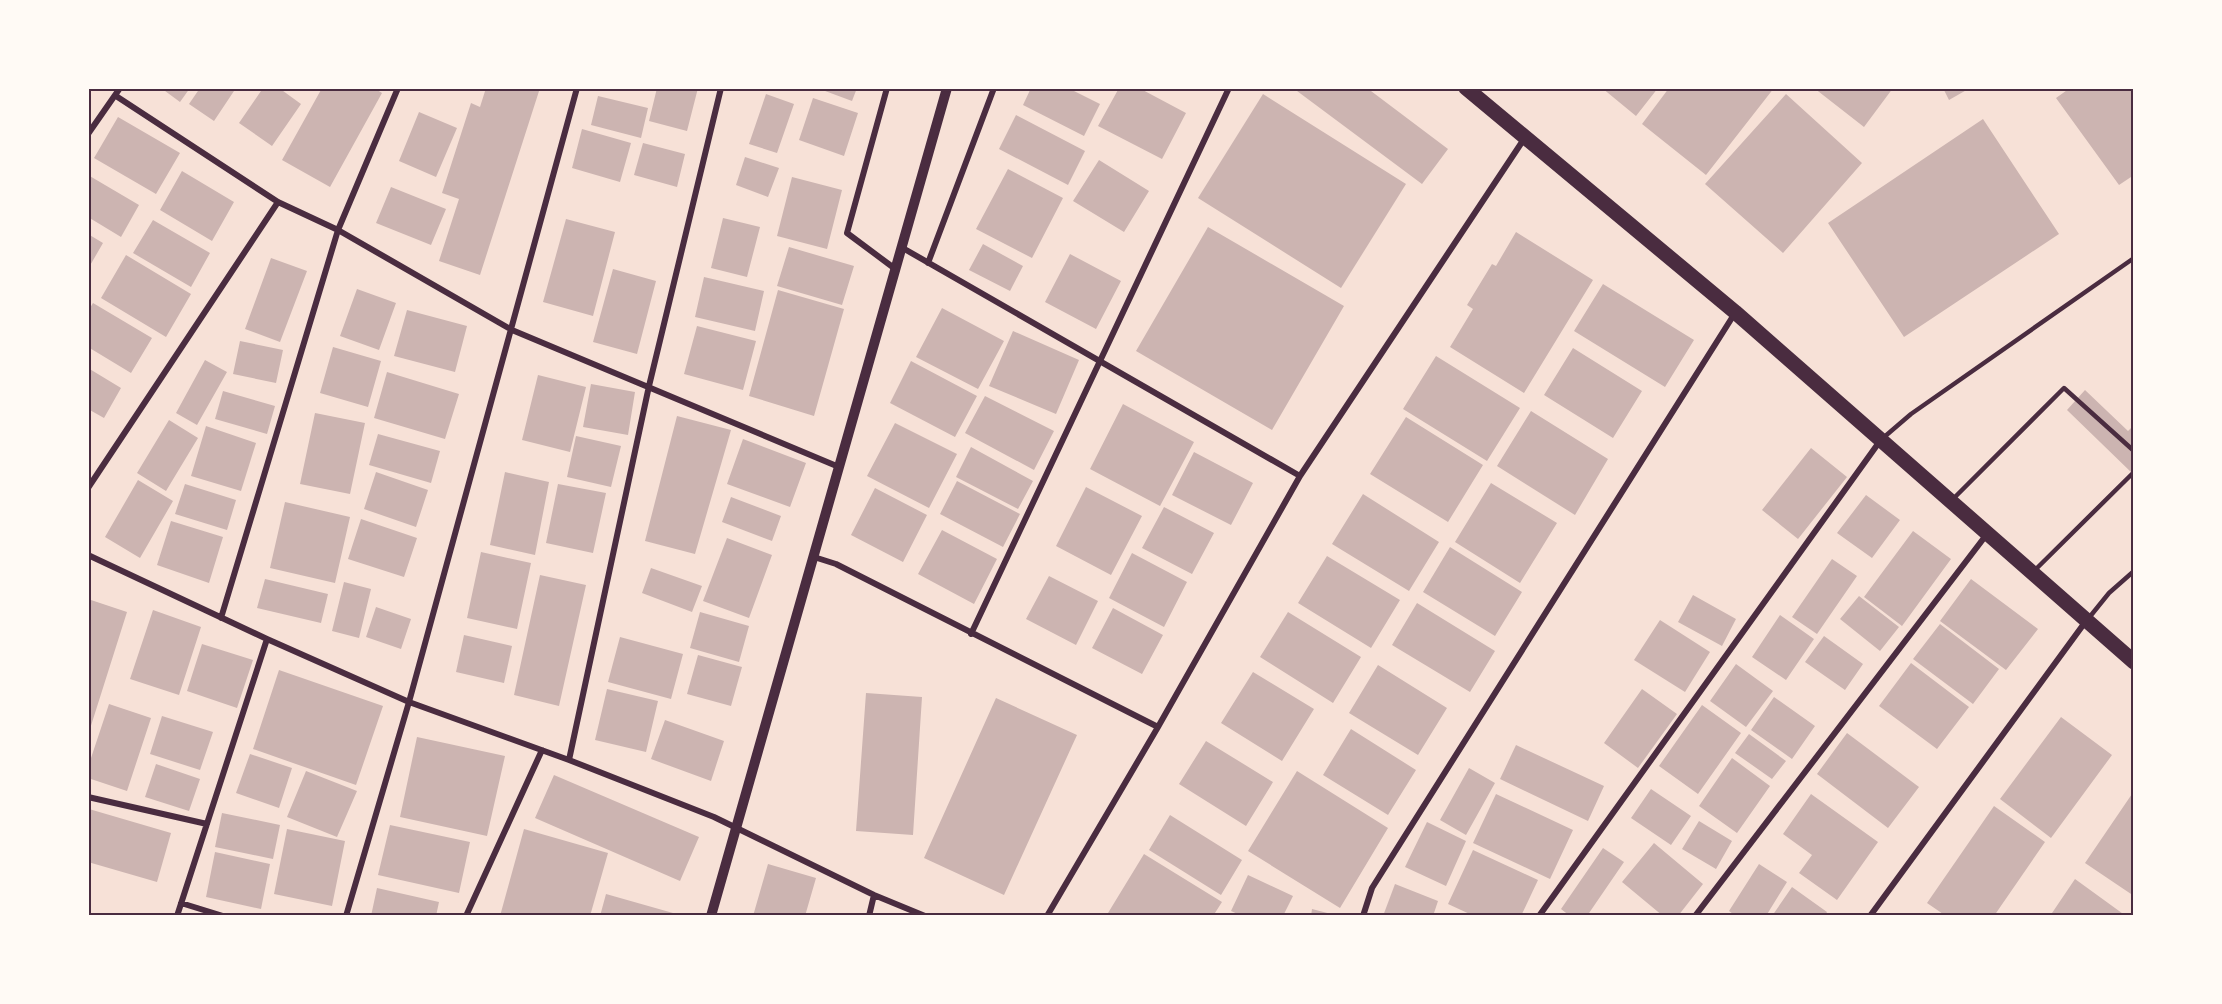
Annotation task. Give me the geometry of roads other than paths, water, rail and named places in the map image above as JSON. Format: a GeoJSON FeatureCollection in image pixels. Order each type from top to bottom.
{"type":"FeatureCollection","features":[{"type":"Feature","properties":{"kind":"main road"},"geometry":{"type":"LineString","coordinates":[[1466,88],[1524,139],[1735,312],[2133,662]]}},
{"type":"Feature","properties":{"kind":"street"},"geometry":{"type":"LineString","coordinates":[[88,134],[120,88]]}},
{"type":"Feature","properties":{"kind":"street"},"geometry":{"type":"LineString","coordinates":[[221,618],[338,230],[398,88]]}},
{"type":"Feature","properties":{"kind":"street"},"geometry":{"type":"LineString","coordinates":[[346,915],[409,702],[577,88]]}},
{"type":"Feature","properties":{"kind":"street"},"geometry":{"type":"LineString","coordinates":[[569,760],[649,386],[722,88]]}},
{"type":"Feature","properties":{"kind":"street"},"geometry":{"type":"LineString","coordinates":[[887,88],[847,233],[894,268]]}},
{"type":"Feature","properties":{"kind":"street"},"geometry":{"type":"LineString","coordinates":[[711,915],[947,88]]}},
{"type":"Feature","properties":{"kind":"street"},"geometry":{"type":"LineString","coordinates":[[928,263],[994,88]]}},
{"type":"Feature","properties":{"kind":"street"},"geometry":{"type":"LineString","coordinates":[[971,634],[1102,361],[1229,88]]}},
{"type":"Feature","properties":{"kind":"street"},"geometry":{"type":"LineString","coordinates":[[116,96],[278,202],[338,230],[512,330],[839,467]]}},
{"type":"Feature","properties":{"kind":"street"},"geometry":{"type":"LineString","coordinates":[[1047,915],[1300,476],[1524,139]]}},
{"type":"Feature","properties":{"kind":"street"},"geometry":{"type":"LineString","coordinates":[[88,488],[278,202]]}},
{"type":"Feature","properties":{"kind":"street"},"geometry":{"type":"LineString","coordinates":[[901,247],[1300,476]]}},
{"type":"Feature","properties":{"kind":"street"},"geometry":{"type":"LineString","coordinates":[[1363,915],[1372,888],[1735,312]]}},
{"type":"Feature","properties":{"kind":"street"},"geometry":{"type":"LineString","coordinates":[[1539,915],[1881,440]]}},
{"type":"Feature","properties":{"kind":"street"},"geometry":{"type":"LineString","coordinates":[[1695,915],[1987,534]]}},
{"type":"Feature","properties":{"kind":"street"},"geometry":{"type":"LineString","coordinates":[[88,555],[221,618],[409,702],[569,760],[736,827],[874,895],[925,915]]}},
{"type":"Feature","properties":{"kind":"street"},"geometry":{"type":"LineString","coordinates":[[814,557],[836,564],[971,634],[1158,726]]}},
{"type":"Feature","properties":{"kind":"street"},"geometry":{"type":"LineString","coordinates":[[1870,915],[2086,621]]}},
{"type":"Feature","properties":{"kind":"street"},"geometry":{"type":"LineString","coordinates":[[177,915],[267,639]]}},
{"type":"Feature","properties":{"kind":"street"},"geometry":{"type":"LineString","coordinates":[[466,915],[542,750]]}},
{"type":"Feature","properties":{"kind":"street"},"geometry":{"type":"LineString","coordinates":[[88,797],[207,824]]}},
{"type":"Feature","properties":{"kind":"street"},"geometry":{"type":"LineString","coordinates":[[869,915],[874,895]]}},
{"type":"Feature","properties":{"kind":"street"},"geometry":{"type":"LineString","coordinates":[[181,903],[223,915]]}},
{"type":"Feature","properties":{"kind":"lane"},"geometry":{"type":"LineString","coordinates":[[1881,440],[1911,414],[2133,258]]}},
{"type":"Feature","properties":{"kind":"lane"},"geometry":{"type":"LineString","coordinates":[[1951,501],[2064,388],[2133,451]]}},
{"type":"Feature","properties":{"kind":"lane"},"geometry":{"type":"LineString","coordinates":[[2032,573],[2133,472]]}},
{"type":"Feature","properties":{"kind":"lane"},"geometry":{"type":"LineString","coordinates":[[2086,621],[2109,593],[2133,571]]}}]}
